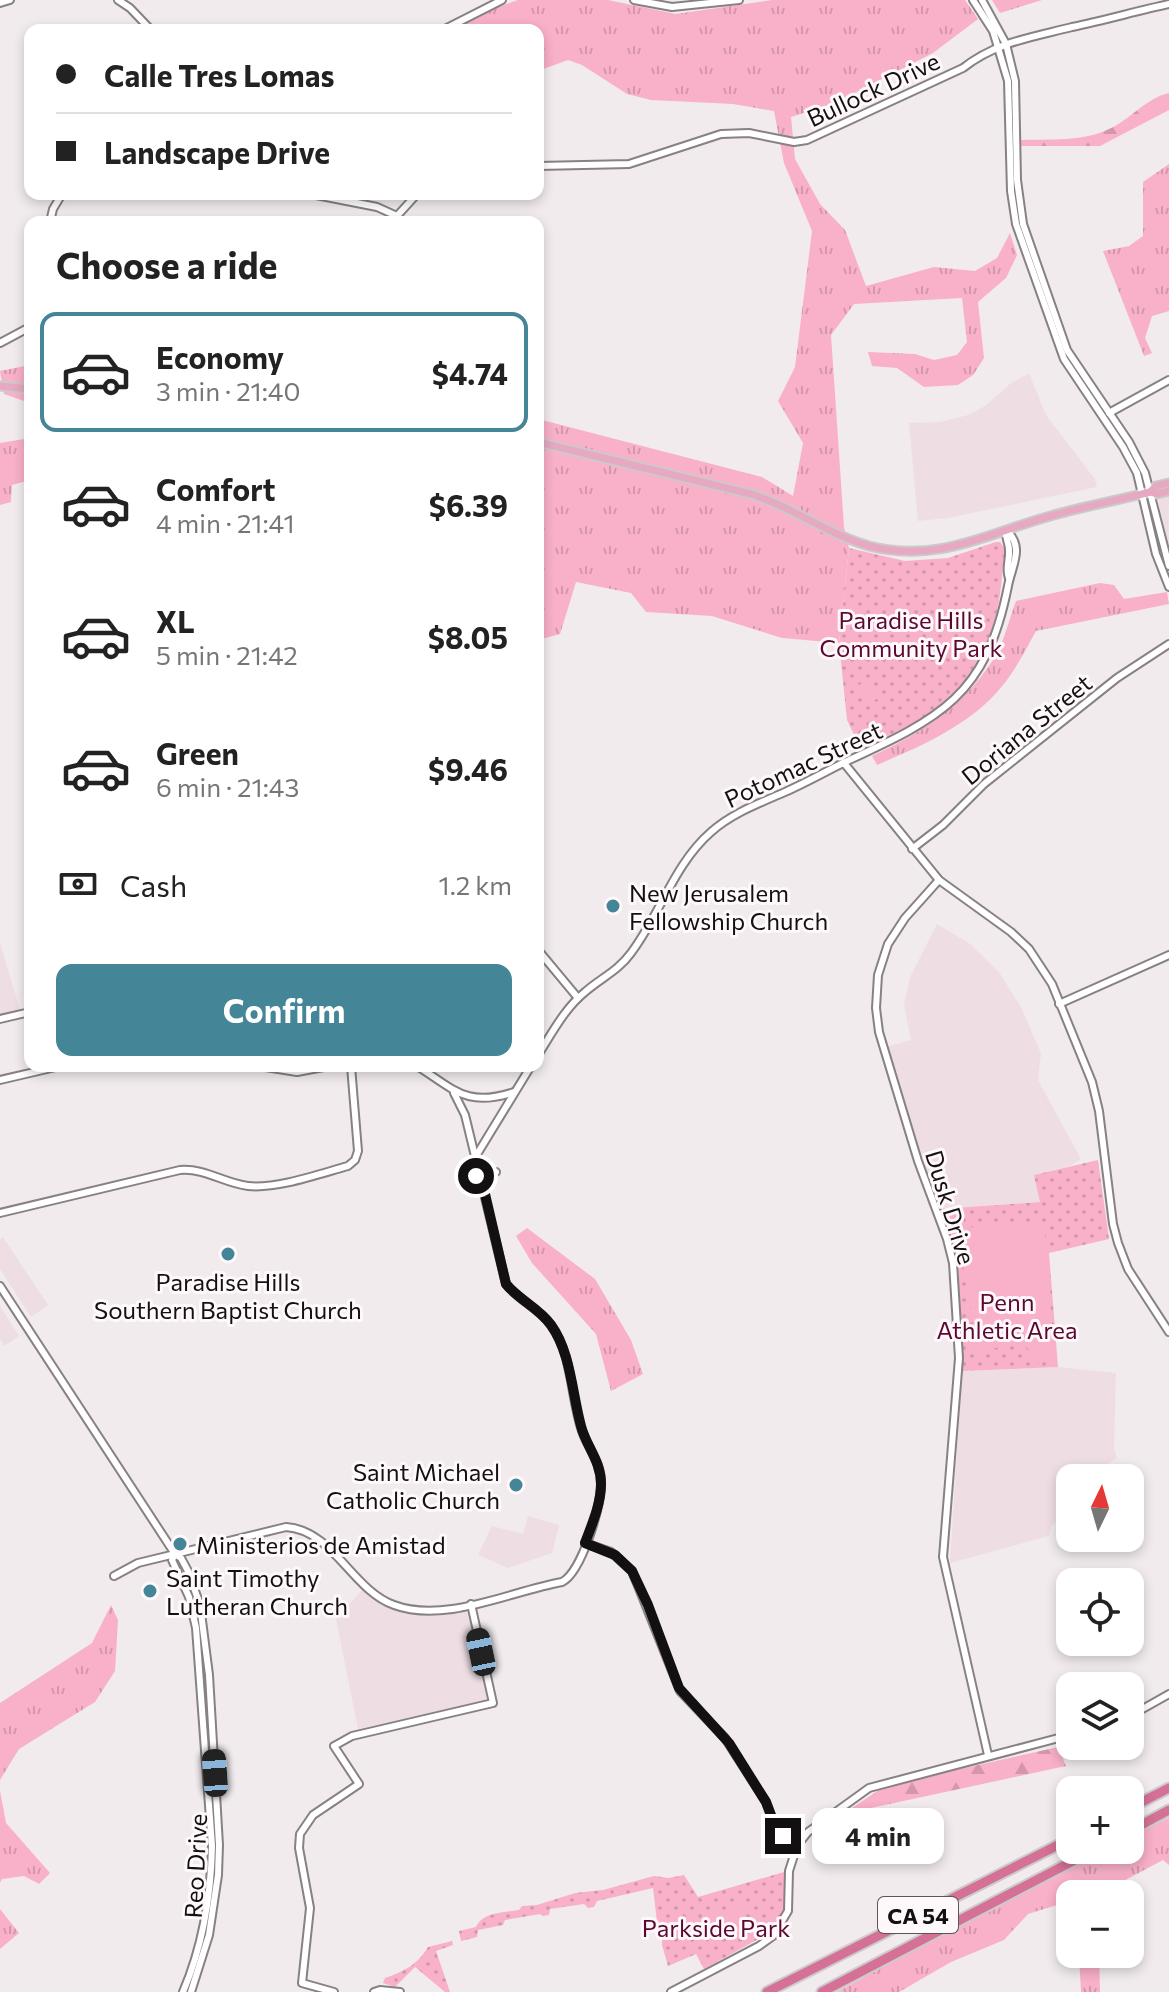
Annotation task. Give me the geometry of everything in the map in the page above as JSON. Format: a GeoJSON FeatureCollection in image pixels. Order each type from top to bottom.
{"type":"FeatureCollection","features":[{"type":"Feature","properties":{"kind":"highway"},"geometry":{"type":"LineString","coordinates":[[1144,1801],[1169,1788]]}},
{"type":"Feature","properties":{"kind":"highway"},"geometry":{"type":"LineString","coordinates":[[1144,1823],[1169,1810]]}},
{"type":"Feature","properties":{"kind":"highway","name":"CA 54"},"geometry":{"type":"LineString","coordinates":[[767,1992],[1056,1846]]}},
{"type":"Feature","properties":{"kind":"highway","name":"CA 54"},"geometry":{"type":"LineString","coordinates":[[822,1992],[1067,1864]]}},
{"type":"Feature","properties":{"kind":"main road"},"geometry":{"type":"LineString","coordinates":[[0,386],[24,388]]}},
{"type":"Feature","properties":{"kind":"main road"},"geometry":{"type":"LineString","coordinates":[[544,443],[774,501],[837,535],[889,550],[922,552],[953,548],[1053,515],[1146,493],[1169,491]]}},
{"type":"Feature","properties":{"kind":"main road"},"geometry":{"type":"LineString","coordinates":[[1146,493],[1156,486],[1169,483]]}},
{"type":"Feature","properties":{"kind":"street"},"geometry":{"type":"LineString","coordinates":[[0,2],[10,0]]}},
{"type":"Feature","properties":{"kind":"street"},"geometry":{"type":"LineString","coordinates":[[118,0],[145,24]]}},
{"type":"Feature","properties":{"kind":"street"},"geometry":{"type":"LineString","coordinates":[[455,24],[502,0]]}},
{"type":"Feature","properties":{"kind":"street"},"geometry":{"type":"LineString","coordinates":[[634,0],[672,7],[739,0]]}},
{"type":"Feature","properties":{"kind":"street"},"geometry":{"type":"LineString","coordinates":[[973,0],[1003,45]]}},
{"type":"Feature","properties":{"kind":"street"},"geometry":{"type":"LineString","coordinates":[[982,0],[1003,45],[1015,81],[1017,180],[1023,224],[1067,350],[1131,460],[1146,493],[1169,566]]}},
{"type":"Feature","properties":{"kind":"street","name":"Bullock Drive"},"geometry":{"type":"LineString","coordinates":[[544,166],[629,164],[721,134],[749,133],[794,142],[807,140],[963,68],[980,55],[1003,45],[1169,4]]}},
{"type":"Feature","properties":{"kind":"street"},"geometry":{"type":"LineString","coordinates":[[341,200],[377,207],[397,216],[410,200]]}},
{"type":"Feature","properties":{"kind":"street"},"geometry":{"type":"LineString","coordinates":[[0,343],[24,330]]}},
{"type":"Feature","properties":{"kind":"street"},"geometry":{"type":"LineString","coordinates":[[1107,414],[1169,380]]}},
{"type":"Feature","properties":{"kind":"street"},"geometry":{"type":"LineString","coordinates":[[1146,493],[1156,554],[1169,587]]}},
{"type":"Feature","properties":{"kind":"street","name":"Potomac Street"},"geometry":{"type":"LineString","coordinates":[[544,1046],[569,1006],[614,972],[633,951],[694,850],[711,832],[729,818],[912,731],[957,698],[977,671],[995,636],[1009,578],[1006,570],[1010,552],[1006,530]]}},
{"type":"Feature","properties":{"kind":"street","name":"Doriana Street"},"geometry":{"type":"LineString","coordinates":[[912,849],[943,825],[984,784],[1117,678],[1169,644]]}},
{"type":"Feature","properties":{"kind":"street"},"geometry":{"type":"LineString","coordinates":[[844,763],[939,880],[1017,937],[1052,984],[1096,1096],[1118,1243],[1128,1269],[1169,1332]]}},
{"type":"Feature","properties":{"kind":"street","name":"Dusk Drive"},"geometry":{"type":"LineString","coordinates":[[939,880],[905,918],[888,944],[878,975],[876,1008],[879,1032],[953,1263],[959,1358],[943,1557],[988,1755]]}},
{"type":"Feature","properties":{"kind":"street"},"geometry":{"type":"LineString","coordinates":[[1059,1004],[1169,955]]}},
{"type":"Feature","properties":{"kind":"street"},"geometry":{"type":"LineString","coordinates":[[544,957],[578,998]]}},
{"type":"Feature","properties":{"kind":"street"},"geometry":{"type":"LineString","coordinates":[[0,1019],[24,1013]]}},
{"type":"Feature","properties":{"kind":"street"},"geometry":{"type":"LineString","coordinates":[[0,1080],[34,1072]]}},
{"type":"Feature","properties":{"kind":"street"},"geometry":{"type":"LineString","coordinates":[[0,1213],[180,1170],[199,1170],[238,1184],[262,1186],[348,1166],[355,1160],[358,1151],[351,1072]]}},
{"type":"Feature","properties":{"kind":"street"},"geometry":{"type":"LineString","coordinates":[[114,1576],[138,1563],[277,1528],[295,1528],[315,1537],[376,1594],[396,1606],[436,1611],[565,1581],[575,1571],[600,1499],[598,1465],[582,1430],[560,1340],[542,1315],[516,1296],[506,1284],[465,1115],[454,1093],[425,1072]]}},
{"type":"Feature","properties":{"kind":"street"},"geometry":{"type":"LineString","coordinates":[[476,1156],[527,1072]]}},
{"type":"Feature","properties":{"kind":"street"},"geometry":{"type":"LineString","coordinates":[[454,1093],[480,1097],[514,1092]]}},
{"type":"Feature","properties":{"kind":"street"},"geometry":{"type":"LineString","coordinates":[[472,1139],[487,1138]]}},
{"type":"Feature","properties":{"kind":"street"},"geometry":{"type":"LineString","coordinates":[[463,1176],[481,1178],[496,1172]]}},
{"type":"Feature","properties":{"kind":"street","name":"Reo Drive"},"geometry":{"type":"LineString","coordinates":[[0,1286],[175,1554],[181,1558],[200,1605],[209,1675],[219,1845],[209,1935],[191,1992]]}},
{"type":"Feature","properties":{"kind":"street"},"geometry":{"type":"LineString","coordinates":[[585,1543],[615,1555],[632,1571],[680,1691],[729,1743],[766,1802],[775,1826],[797,1846]]}},
{"type":"Feature","properties":{"kind":"street","name":"Reo Drive"},"geometry":{"type":"LineString","coordinates":[[175,1554],[172,1560],[187,1590],[196,1628],[212,1846],[202,1934],[183,1992]]}},
{"type":"Feature","properties":{"kind":"street"},"geometry":{"type":"LineString","coordinates":[[334,1992],[302,1983],[310,1908],[299,1843],[307,1821],[359,1784],[334,1746],[352,1736],[493,1703],[471,1604]]}},
{"type":"Feature","properties":{"kind":"street"},"geometry":{"type":"LineString","coordinates":[[1144,1708],[1169,1694]]}},
{"type":"Feature","properties":{"kind":"street"},"geometry":{"type":"LineString","coordinates":[[671,1992],[759,1946],[777,1932],[789,1906],[789,1871],[797,1846],[808,1832],[869,1788],[1056,1738]]}},
{"type":"Feature","properties":{"kind":"street"},"geometry":{"type":"LineString","coordinates":[[377,1991],[400,1992]]}},
{"type":"Feature","properties":{"kind":"shaded area"},"geometry":{"type":"Polygon","coordinates":[[[1029,373],[1046,415],[1095,479],[1097,487],[948,518],[918,521],[909,423],[940,422],[968,415],[1029,373]]]}},
{"type":"Feature","properties":{"kind":"shaded area"},"geometry":{"type":"Polygon","coordinates":[[[1169,495],[1169,547],[1158,499],[1169,495]]]}},
{"type":"Feature","properties":{"kind":"shaded area"},"geometry":{"type":"Polygon","coordinates":[[[937,924],[970,944],[999,972],[1022,1009],[1041,1054],[1038,1080],[1081,1159],[1070,1166],[1034,1175],[1041,1202],[940,1209],[886,1047],[911,1040],[904,1005],[910,977],[937,924]]]}},
{"type":"Feature","properties":{"kind":"shaded area"},"geometry":{"type":"Polygon","coordinates":[[[0,943],[20,1010],[0,1015],[0,943]]]}},
{"type":"Feature","properties":{"kind":"shaded area"},"geometry":{"type":"Polygon","coordinates":[[[3,1237],[48,1305],[31,1317],[0,1269],[0,1239],[3,1237]]]}},
{"type":"Feature","properties":{"kind":"shaded area"},"geometry":{"type":"Polygon","coordinates":[[[0,1306],[19,1336],[4,1346],[0,1339],[0,1306]]]}},
{"type":"Feature","properties":{"kind":"shaded area"},"geometry":{"type":"Polygon","coordinates":[[[1058,1367],[1116,1373],[1114,1448],[1117,1458],[1107,1464],[1056,1464],[1056,1522],[1049,1536],[950,1563],[962,1371],[1058,1367]]]}},
{"type":"Feature","properties":{"kind":"shaded area"},"geometry":{"type":"Polygon","coordinates":[[[528,1516],[559,1525],[552,1553],[508,1568],[478,1555],[492,1526],[523,1534],[528,1516]]]}},
{"type":"Feature","properties":{"kind":"shaded area"},"geometry":{"type":"Polygon","coordinates":[[[362,1590],[381,1605],[417,1616],[465,1611],[470,1616],[487,1700],[358,1729],[336,1619],[362,1590]]]}},
{"type":"Feature","properties":{"kind":"green space"},"geometry":{"type":"Polygon","coordinates":[[[518,0],[608,0],[676,14],[772,0],[965,0],[978,19],[933,53],[835,103],[791,117],[795,159],[820,204],[845,230],[866,286],[934,267],[975,271],[997,258],[1010,233],[1017,255],[1006,278],[978,302],[984,358],[973,375],[958,385],[924,387],[897,368],[872,366],[868,352],[915,354],[934,360],[957,355],[967,342],[962,298],[854,304],[831,335],[844,527],[849,548],[839,643],[782,638],[712,616],[646,612],[631,593],[576,582],[560,634],[544,638],[544,421],[762,477],[793,496],[803,443],[778,401],[795,367],[812,231],[784,163],[774,111],[733,104],[651,100],[627,94],[582,65],[568,60],[544,69],[544,24],[462,24],[483,12],[518,0]]]}},
{"type":"Feature","properties":{"kind":"green space"},"geometry":{"type":"Polygon","coordinates":[[[992,0],[1042,0],[1000,13],[992,0]]]}},
{"type":"Feature","properties":{"kind":"green space"},"geometry":{"type":"Polygon","coordinates":[[[1169,93],[1169,110],[1100,146],[1021,146],[1021,140],[1066,139],[1099,133],[1117,125],[1153,99],[1169,93]]]}},
{"type":"Feature","properties":{"kind":"green space"},"geometry":{"type":"Polygon","coordinates":[[[1169,164],[1169,311],[1152,316],[1145,338],[1152,353],[1144,356],[1103,251],[1129,246],[1143,236],[1143,182],[1169,164]]]}},
{"type":"Feature","properties":{"kind":"green space"},"geometry":{"type":"Polygon","coordinates":[[[24,366],[24,401],[4,394],[0,371],[24,366]]]}},
{"type":"Feature","properties":{"kind":"green space"},"geometry":{"type":"Polygon","coordinates":[[[24,439],[24,482],[12,485],[11,502],[0,505],[0,443],[24,439]]]}},
{"type":"Feature","properties":{"kind":"green space","name":"Paradise Hills Community Park"},"geometry":{"type":"Polygon","coordinates":[[[1000,542],[1006,550],[997,611],[988,638],[964,681],[930,713],[860,747],[847,720],[839,643],[849,548],[905,561],[948,558],[1000,542]]]}},
{"type":"Feature","properties":{"kind":"green space"},"geometry":{"type":"Polygon","coordinates":[[[1100,583],[1114,585],[1124,599],[1167,592],[1169,604],[1036,631],[1008,679],[976,712],[929,741],[877,765],[872,756],[940,717],[981,677],[1000,646],[1016,601],[1100,583]]]}},
{"type":"Feature","properties":{"kind":"green space"},"geometry":{"type":"Polygon","coordinates":[[[870,679],[879,698],[868,703],[859,685],[870,679]]]}},
{"type":"Feature","properties":{"kind":"green space","name":"Penn Athletic Area"},"geometry":{"type":"Polygon","coordinates":[[[1098,1160],[1109,1239],[1049,1253],[1058,1367],[962,1371],[958,1262],[940,1209],[1040,1202],[1034,1175],[1098,1160]]]}},
{"type":"Feature","properties":{"kind":"green space"},"geometry":{"type":"Polygon","coordinates":[[[1044,1222],[1055,1362],[1037,1362],[1024,1343],[978,1351],[957,1230],[1044,1222]]]}},
{"type":"Feature","properties":{"kind":"green space"},"geometry":{"type":"Polygon","coordinates":[[[527,1228],[595,1279],[631,1340],[643,1374],[611,1391],[596,1334],[532,1263],[516,1236],[527,1228]]]}},
{"type":"Feature","properties":{"kind":"green space"},"geometry":{"type":"Polygon","coordinates":[[[111,1605],[118,1620],[115,1671],[95,1702],[19,1749],[0,1780],[0,1703],[92,1643],[111,1605]]]}},
{"type":"Feature","properties":{"kind":"green space"},"geometry":{"type":"Polygon","coordinates":[[[1056,1747],[1056,1760],[1063,1760],[1066,1766],[843,1814],[885,1786],[1056,1747]]]}},
{"type":"Feature","properties":{"kind":"green space"},"geometry":{"type":"Polygon","coordinates":[[[0,1791],[6,1823],[50,1873],[39,1884],[24,1876],[2,1879],[0,1883],[0,1791]]]}},
{"type":"Feature","properties":{"kind":"green space"},"geometry":{"type":"Polygon","coordinates":[[[1169,1818],[1169,1865],[1163,1860],[1125,1880],[1056,1880],[1056,1905],[1028,1914],[1004,1940],[951,1962],[899,1992],[837,1992],[1074,1864],[1144,1864],[1144,1830],[1169,1818]]]}},
{"type":"Feature","properties":{"kind":"green space","name":"Parkside Park"},"geometry":{"type":"Polygon","coordinates":[[[784,1872],[786,1909],[775,1930],[704,1969],[696,1954],[668,1966],[662,1945],[662,1928],[657,1922],[653,1888],[597,1901],[594,1907],[588,1908],[584,1904],[550,1909],[549,1915],[505,1920],[503,1925],[478,1930],[477,1937],[461,1941],[459,1931],[476,1927],[488,1916],[519,1910],[522,1906],[654,1876],[669,1878],[684,1875],[698,1897],[784,1872]]]}},
{"type":"Feature","properties":{"kind":"green space"},"geometry":{"type":"Polygon","coordinates":[[[742,1905],[750,1931],[709,1943],[701,1917],[742,1905]]]}},
{"type":"Feature","properties":{"kind":"green space"},"geometry":{"type":"Polygon","coordinates":[[[0,1909],[19,1933],[0,1949],[0,1909]]]}},
{"type":"Feature","properties":{"kind":"green space"},"geometry":{"type":"Polygon","coordinates":[[[452,1941],[453,1945],[436,1951],[450,1992],[445,1992],[415,1967],[395,1987],[383,1983],[385,1978],[415,1963],[428,1947],[452,1941]]]}},
{"type":"Feature","properties":{"kind":"green space"},"geometry":{"type":"Polygon","coordinates":[[[1080,1968],[1099,1968],[1100,1992],[1081,1992],[1080,1968]]]}},
{"type":"Feature","properties":{"kind":"place","name":"New Jerusalem Fellowship Church"},"geometry":{"type":"Point","coordinates":[613,906]}},
{"type":"Feature","properties":{"kind":"place","name":"Paradise Hills Southern Baptist Church"},"geometry":{"type":"Point","coordinates":[228,1254]}},
{"type":"Feature","properties":{"kind":"place","name":"Saint Michael Catholic Church"},"geometry":{"type":"Point","coordinates":[516,1485]}},
{"type":"Feature","properties":{"kind":"place","name":"Ministerios de Amistad"},"geometry":{"type":"Point","coordinates":[180,1544]}},
{"type":"Feature","properties":{"kind":"place","name":"Saint Timothy Lutheran Church"},"geometry":{"type":"Point","coordinates":[150,1591]}},
{"type":"Feature","properties":{"kind":"route"},"geometry":{"type":"LineString","coordinates":[[476,1176],[481,1177],[503,1277],[516,1296],[551,1324],[560,1340],[582,1430],[598,1465],[600,1499],[585,1543],[611,1552],[632,1571],[679,1688],[729,1743],[783,1836]]}}]}
